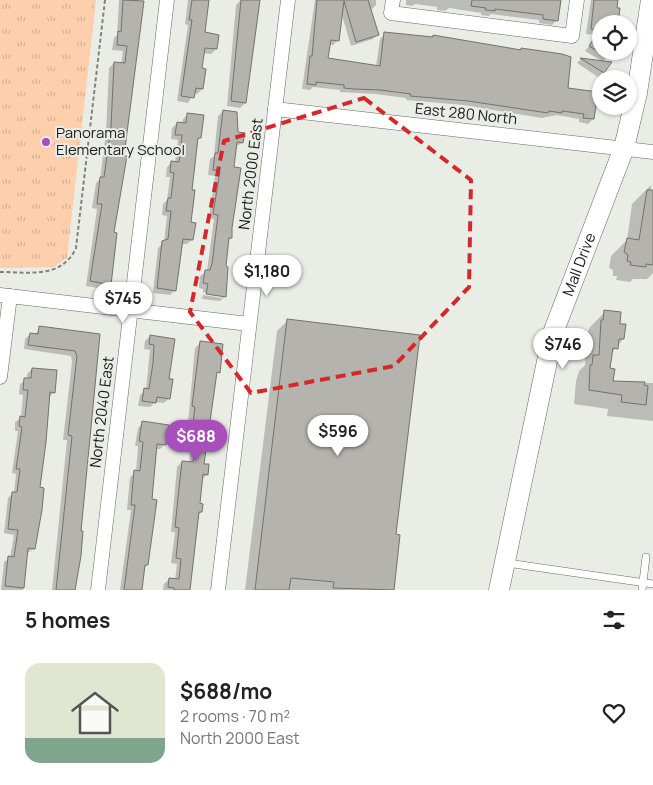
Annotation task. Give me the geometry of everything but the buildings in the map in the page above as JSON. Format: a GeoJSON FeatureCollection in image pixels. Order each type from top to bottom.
{"type":"FeatureCollection","features":[{"type":"Feature","properties":{"kind":"main road","name":"Mall Drive"},"geometry":{"type":"LineString","coordinates":[[499,590],[552,333],[624,148],[637,94],[651,0]]}},
{"type":"Feature","properties":{"kind":"street","name":"North 2040 East"},"geometry":{"type":"LineString","coordinates":[[98,590],[166,0]]}},
{"type":"Feature","properties":{"kind":"street","name":"North 2000 East"},"geometry":{"type":"LineString","coordinates":[[218,590],[288,0]]}},
{"type":"Feature","properties":{"kind":"street"},"geometry":{"type":"LineString","coordinates":[[392,6],[572,36],[577,0]]}},
{"type":"Feature","properties":{"kind":"street","name":"East 280 North"},"geometry":{"type":"LineString","coordinates":[[275,109],[653,152]]}},
{"type":"Feature","properties":{"kind":"street"},"geometry":{"type":"LineString","coordinates":[[0,377],[5,296],[250,324]]}},
{"type":"Feature","properties":{"kind":"lane"},"geometry":{"type":"LineString","coordinates":[[643,586],[646,557]]}},
{"type":"Feature","properties":{"kind":"lane"},"geometry":{"type":"LineString","coordinates":[[505,563],[643,586],[653,584]]}},
{"type":"Feature","properties":{"kind":"path"},"geometry":{"type":"LineString","coordinates":[[0,272],[44,272],[59,268],[71,258],[76,248],[105,0]]}},
{"type":"Feature","properties":{"kind":"highlighted area"},"geometry":{"type":"Polygon","coordinates":[[[364,98],[471,180],[469,287],[394,366],[251,393],[190,312],[224,141],[364,98]]]}},
{"type":"Feature","properties":{"kind":"green space","name":"Panorama Elementary School"},"geometry":{"type":"Polygon","coordinates":[[[0,0],[96,0],[67,258],[54,267],[0,268],[0,0]]]}},
{"type":"Feature","properties":{"kind":"place","name":"Panorama Elementary School"},"geometry":{"type":"Point","coordinates":[46,142]}}]}
